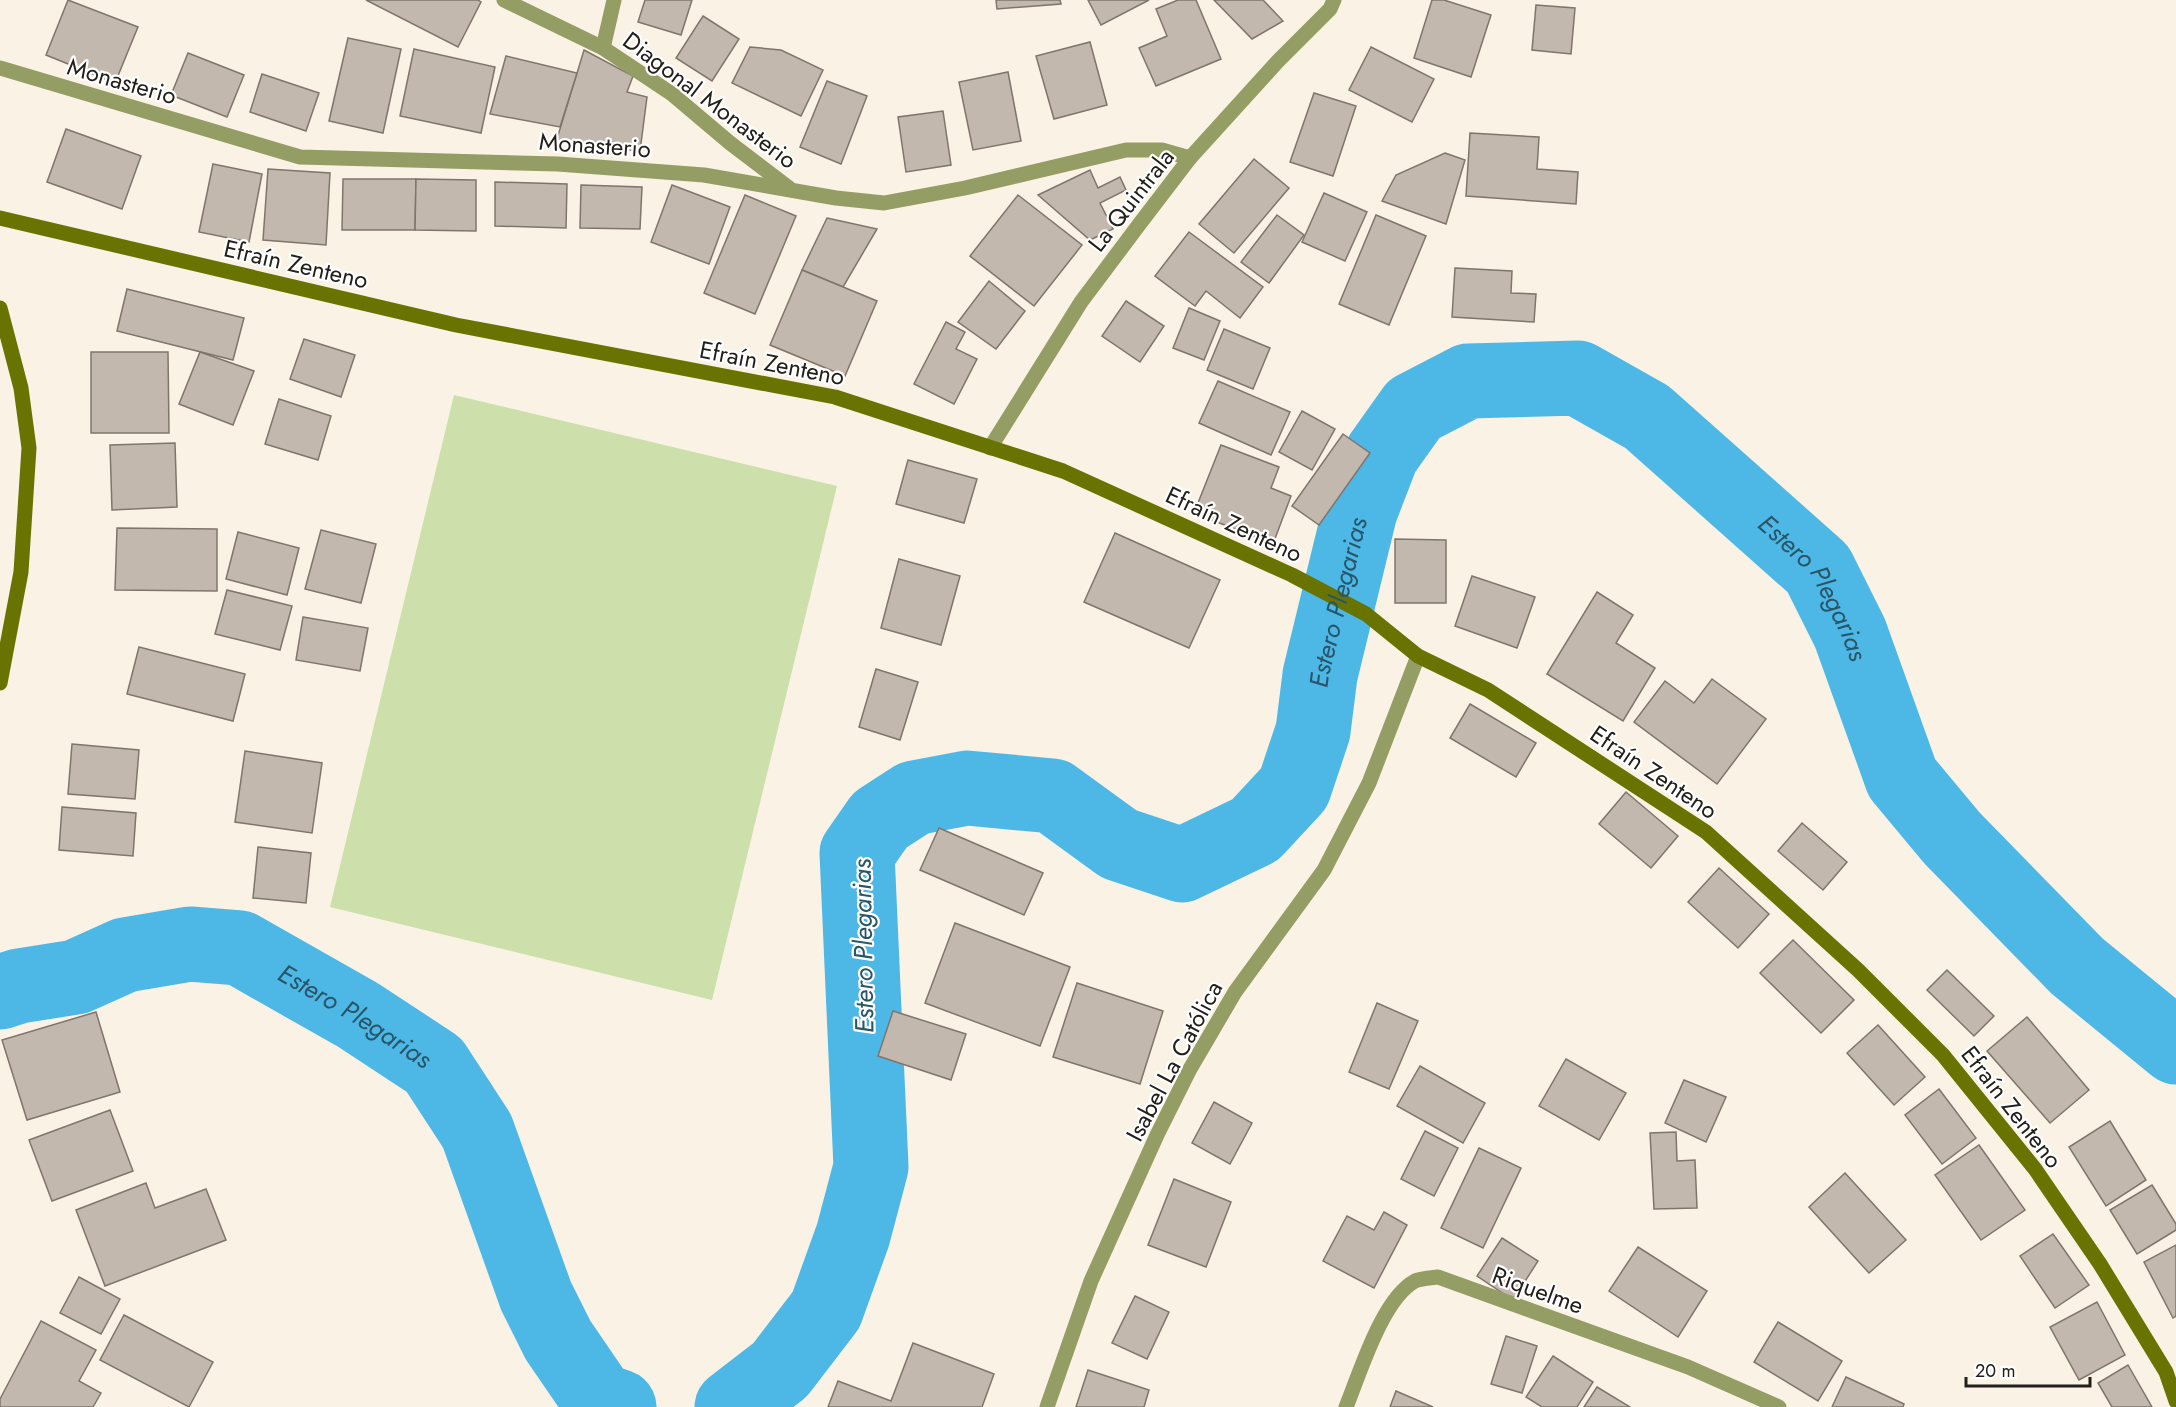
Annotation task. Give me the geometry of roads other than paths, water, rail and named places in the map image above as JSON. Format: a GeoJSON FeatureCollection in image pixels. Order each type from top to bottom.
{"type":"FeatureCollection","features":[{"type":"Feature","properties":{"kind":"street","name":"Diagonal Monasterio"},"geometry":{"type":"LineString","coordinates":[[504,0],[603,48],[672,94],[730,143],[792,190]]}},
{"type":"Feature","properties":{"kind":"street"},"geometry":{"type":"LineString","coordinates":[[603,48],[614,0]]}},
{"type":"Feature","properties":{"kind":"street","name":"La Quintrala"},"geometry":{"type":"LineString","coordinates":[[990,448],[1081,302],[1190,158],[1278,61],[1330,9],[1334,0]]}},
{"type":"Feature","properties":{"kind":"street","name":"Monasterio"},"geometry":{"type":"LineString","coordinates":[[0,68],[300,157],[558,164],[704,175],[836,198],[884,203],[965,188],[1126,150],[1162,150],[1190,158]]}},
{"type":"Feature","properties":{"kind":"street","name":"Efraín Zenteno"},"geometry":{"type":"LineString","coordinates":[[0,218],[456,325],[835,397],[1063,471],[1292,575],[1366,614],[1418,656],[1488,690],[1706,832],[1858,970],[1943,1055],[2035,1169],[2100,1264],[2166,1372],[2176,1401]]}},
{"type":"Feature","properties":{"kind":"street"},"geometry":{"type":"LineString","coordinates":[[0,308],[21,388],[29,448],[21,572],[0,683]]}},
{"type":"Feature","properties":{"kind":"street","name":"Isabel La Católica"},"geometry":{"type":"LineString","coordinates":[[1047,1407],[1091,1281],[1166,1116],[1195,1060],[1235,992],[1324,870],[1369,783],[1418,656]]}},
{"type":"Feature","properties":{"kind":"street","name":"Riquelme"},"geometry":{"type":"LineString","coordinates":[[1346,1407],[1384,1314],[1415,1281],[1438,1277],[1688,1367],[1779,1407]]}},
{"type":"Feature","properties":{"kind":"waterway","name":"Estero Plegarias"},"geometry":{"type":"LineString","coordinates":[[732,1407],[780,1370],[826,1310],[853,1235],[871,1167],[857,853],[880,820],[914,798],[967,788],[1053,796],[1119,844],[1182,865],[1255,830],[1294,788],[1313,731],[1320,675],[1360,511],[1382,454],[1414,409],[1468,381],[1578,378],[1647,417],[1818,569],[1850,633],[1902,778],[1952,838],[2077,966],[2176,1047]]}},
{"type":"Feature","properties":{"kind":"waterway","name":"Estero Plegarias"},"geometry":{"type":"LineString","coordinates":[[0,992],[19,986],[76,977],[125,955],[190,944],[240,948],[358,1015],[434,1065],[477,1131],[536,1296],[558,1340],[599,1400],[619,1407]]}}]}
